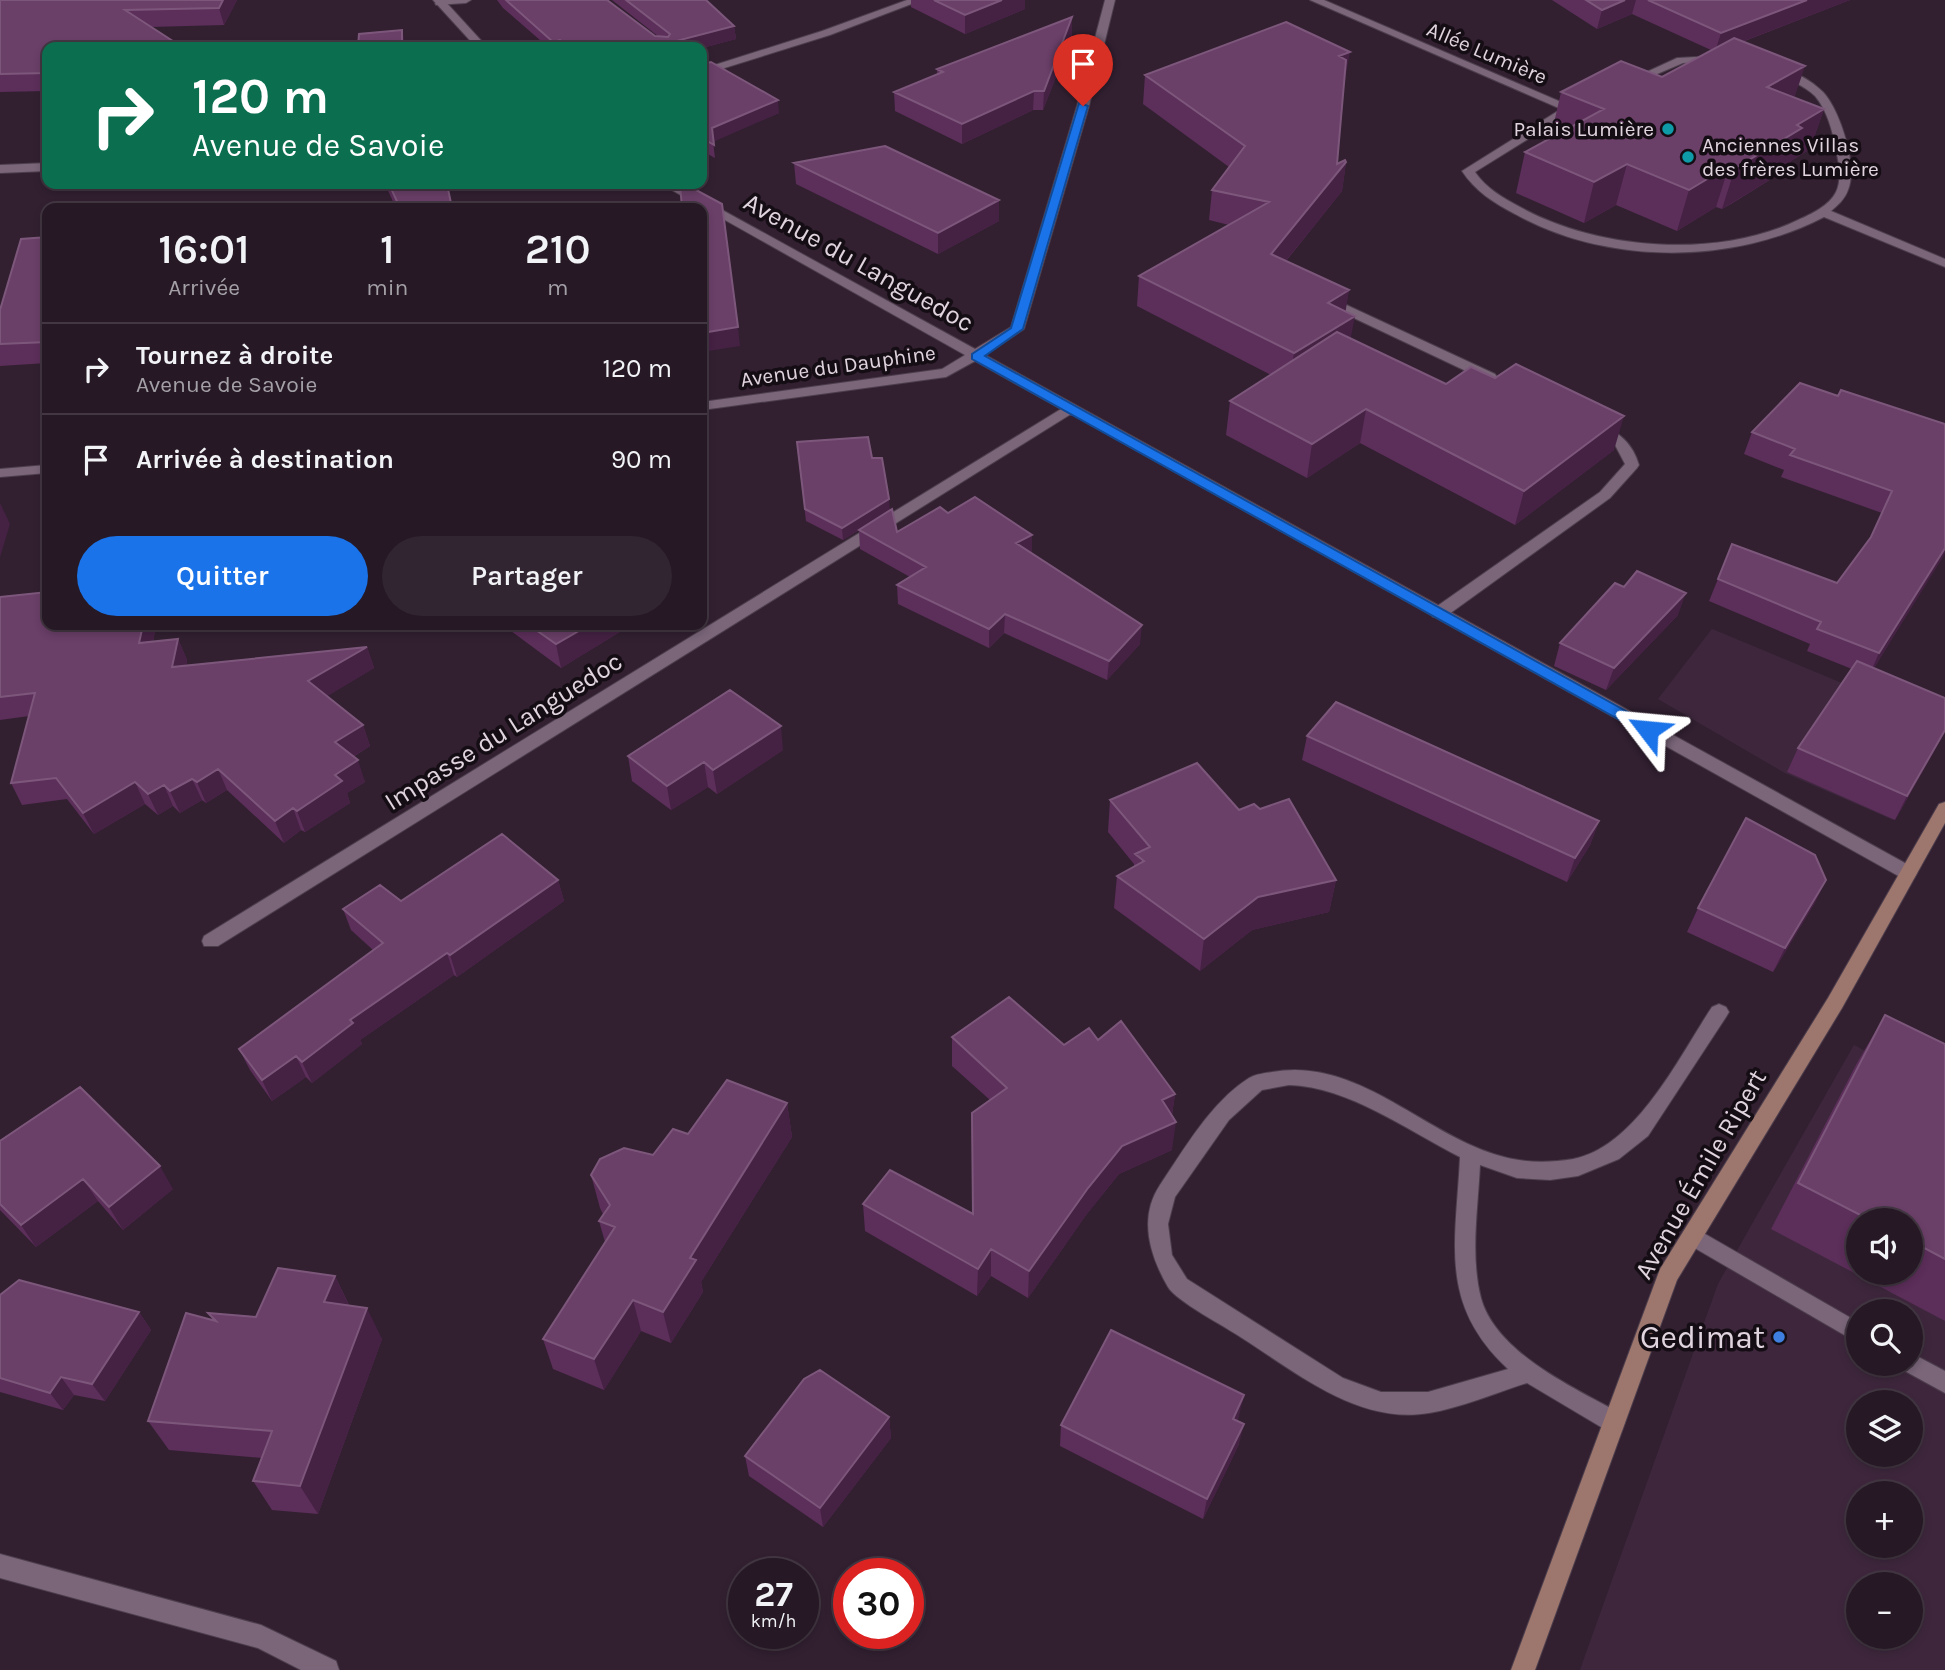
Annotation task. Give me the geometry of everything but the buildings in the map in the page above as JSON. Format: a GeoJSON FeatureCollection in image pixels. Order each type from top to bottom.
{"type":"FeatureCollection","features":[{"type":"Feature","properties":{"kind":"main road","name":"Avenue Émile Ripert"},"geometry":{"type":"LineString","coordinates":[[1523,1670],[1668,1276],[1835,1003],[1945,808]]}},
{"type":"Feature","properties":{"kind":"street"},"geometry":{"type":"LineString","coordinates":[[439,1],[466,0]]}},
{"type":"Feature","properties":{"kind":"street"},"geometry":{"type":"LineString","coordinates":[[707,70],[826,33],[918,0]]}},
{"type":"Feature","properties":{"kind":"street","name":"Avenue du Dauphine"},"geometry":{"type":"LineString","coordinates":[[707,404],[946,373],[1017,329],[1079,119],[1110,0]]}},
{"type":"Feature","properties":{"kind":"street","name":"Allée Lumière"},"geometry":{"type":"LineString","coordinates":[[1315,0],[1567,108]]}},
{"type":"Feature","properties":{"kind":"street"},"geometry":{"type":"LineString","coordinates":[[439,1],[477,42]]}},
{"type":"Feature","properties":{"kind":"street"},"geometry":{"type":"LineString","coordinates":[[1618,87],[1681,61],[1731,60]]}},
{"type":"Feature","properties":{"kind":"street","name":"Allée Lumière"},"geometry":{"type":"LineString","coordinates":[[1592,97],[1567,108],[1468,171],[1475,184],[1524,217],[1582,239],[1659,247],[1726,244],[1776,234],[1823,212],[1842,193],[1847,174],[1836,131],[1822,98],[1799,78],[1766,66]]}},
{"type":"Feature","properties":{"kind":"street"},"geometry":{"type":"LineString","coordinates":[[0,169],[42,167]]}},
{"type":"Feature","properties":{"kind":"street","name":"Avenue du Languedoc"},"geometry":{"type":"LineString","coordinates":[[676,189],[701,203]]}},
{"type":"Feature","properties":{"kind":"street","name":"Avenue du Languedoc"},"geometry":{"type":"LineString","coordinates":[[707,206],[1908,873]]}},
{"type":"Feature","properties":{"kind":"street"},"geometry":{"type":"LineString","coordinates":[[1823,212],[1945,263]]}},
{"type":"Feature","properties":{"kind":"street"},"geometry":{"type":"LineString","coordinates":[[1307,291],[1503,383]]}},
{"type":"Feature","properties":{"kind":"street","name":"Impasse du Languedoc"},"geometry":{"type":"LineString","coordinates":[[211,940],[1070,409]]}},
{"type":"Feature","properties":{"kind":"street"},"geometry":{"type":"LineString","coordinates":[[1439,613],[1605,495],[1632,465],[1628,450],[1613,436],[1589,424]]}},
{"type":"Feature","properties":{"kind":"street"},"geometry":{"type":"LineString","coordinates":[[0,473],[42,469]]}},
{"type":"Feature","properties":{"kind":"street"},"geometry":{"type":"LineString","coordinates":[[1527,1373],[1428,1403],[1381,1403],[1335,1385],[1180,1286],[1162,1258],[1158,1224],[1165,1194],[1222,1114],[1257,1083],[1289,1077],[1314,1078],[1342,1086],[1470,1153],[1517,1169],[1550,1171],[1578,1167],[1612,1153],[1641,1130],[1718,1012]]}},
{"type":"Feature","properties":{"kind":"street"},"geometry":{"type":"LineString","coordinates":[[1470,1153],[1466,1274],[1475,1311],[1497,1345],[1527,1373],[1614,1422]]}},
{"type":"Feature","properties":{"kind":"street"},"geometry":{"type":"LineString","coordinates":[[1693,1236],[1846,1326]]}},
{"type":"Feature","properties":{"kind":"street"},"geometry":{"type":"LineString","coordinates":[[1923,1370],[1945,1383]]}},
{"type":"Feature","properties":{"kind":"street"},"geometry":{"type":"LineString","coordinates":[[0,1566],[261,1637],[327,1670]]}},
{"type":"Feature","properties":{"kind":"shaded area"},"geometry":{"type":"Polygon","coordinates":[[[1712,629],[1945,726],[1945,731],[1893,820],[1785,773],[1658,699],[1712,629]]]}},
{"type":"Feature","properties":{"kind":"shaded area","name":"Gedimat"},"geometry":{"type":"Polygon","coordinates":[[[1854,1045],[1945,1094],[1945,1670],[1580,1670],[1718,1284],[1854,1045]]]}},
{"type":"Feature","properties":{"kind":"place","name":"Palais Lumière"},"geometry":{"type":"Point","coordinates":[1668,129]}},
{"type":"Feature","properties":{"kind":"place","name":"Anciennes Villas des frères Lumière"},"geometry":{"type":"Point","coordinates":[1688,157]}},
{"type":"Feature","properties":{"kind":"place","name":"Gedimat"},"geometry":{"type":"Point","coordinates":[1779,1337]}},
{"type":"Feature","properties":{"kind":"route"},"geometry":{"type":"LineString","coordinates":[[1083,106],[1017,329],[976,356],[1648,730]]}}]}
